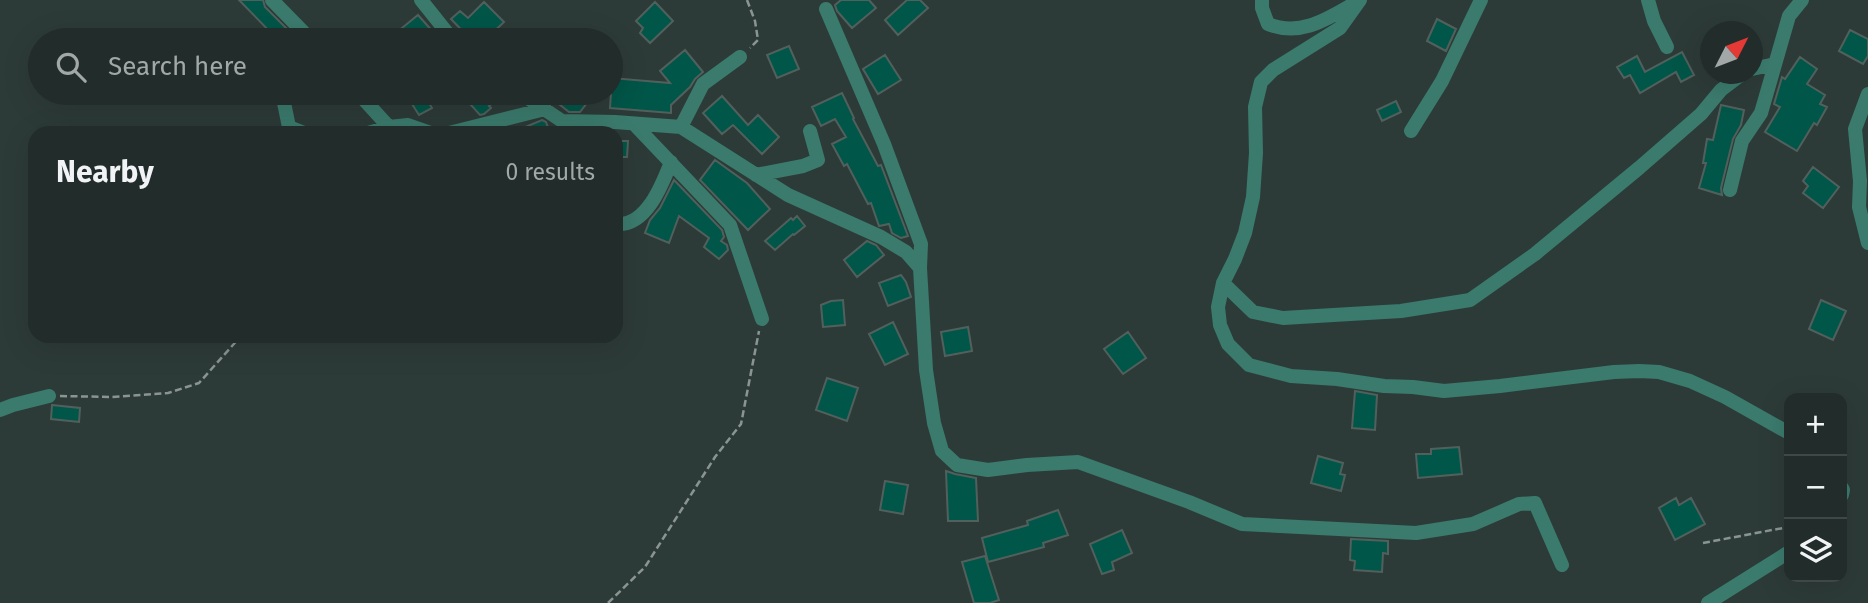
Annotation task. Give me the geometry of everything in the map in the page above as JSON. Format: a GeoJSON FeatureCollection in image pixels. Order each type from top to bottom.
{"type":"FeatureCollection","features":[{"type":"Feature","properties":{"kind":"street"},"geometry":{"type":"LineString","coordinates":[[272,0],[299,28]]}},
{"type":"Feature","properties":{"kind":"street"},"geometry":{"type":"LineString","coordinates":[[421,0],[443,28]]}},
{"type":"Feature","properties":{"kind":"street"},"geometry":{"type":"LineString","coordinates":[[1262,0],[1268,24],[1282,29],[1304,28],[1327,19],[1360,0]]}},
{"type":"Feature","properties":{"kind":"street"},"geometry":{"type":"LineString","coordinates":[[1360,0],[1340,28],[1273,70],[1261,82],[1255,107],[1253,197],[1245,233],[1223,283],[1218,307],[1220,325],[1228,344],[1249,365],[1291,376],[1444,391],[1614,372],[1659,373],[1690,381],[1725,397],[1784,430]]}},
{"type":"Feature","properties":{"kind":"street"},"geometry":{"type":"LineString","coordinates":[[1411,131],[1441,81],[1481,0]]}},
{"type":"Feature","properties":{"kind":"street"},"geometry":{"type":"LineString","coordinates":[[1648,0],[1654,21],[1667,47]]}},
{"type":"Feature","properties":{"kind":"street"},"geometry":{"type":"LineString","coordinates":[[1730,190],[1742,141],[1761,113],[1790,16],[1802,0]]}},
{"type":"Feature","properties":{"kind":"street"},"geometry":{"type":"LineString","coordinates":[[826,9],[884,144],[921,244],[926,370],[934,423],[942,451],[957,465],[988,470],[1078,462],[1242,524],[1416,533],[1473,524],[1519,504],[1535,503],[1562,565]]}},
{"type":"Feature","properties":{"kind":"street"},"geometry":{"type":"LineString","coordinates":[[681,127],[703,84],[740,57]]}},
{"type":"Feature","properties":{"kind":"street"},"geometry":{"type":"LineString","coordinates":[[1763,67],[1775,64]]}},
{"type":"Feature","properties":{"kind":"street"},"geometry":{"type":"LineString","coordinates":[[1223,283],[1253,312],[1283,318],[1402,310],[1470,300],[1535,254],[1639,168],[1701,114],[1729,84]]}},
{"type":"Feature","properties":{"kind":"street"},"geometry":{"type":"LineString","coordinates":[[1868,94],[1855,128],[1860,181],[1859,207],[1868,243]]}},
{"type":"Feature","properties":{"kind":"street"},"geometry":{"type":"LineString","coordinates":[[284,105],[289,126]]}},
{"type":"Feature","properties":{"kind":"street"},"geometry":{"type":"LineString","coordinates":[[369,105],[387,126]]}},
{"type":"Feature","properties":{"kind":"street"},"geometry":{"type":"LineString","coordinates":[[539,105],[562,121],[681,127],[788,195],[881,237],[906,252],[920,268]]}},
{"type":"Feature","properties":{"kind":"street"},"geometry":{"type":"LineString","coordinates":[[477,126],[545,109]]}},
{"type":"Feature","properties":{"kind":"street"},"geometry":{"type":"LineString","coordinates":[[572,126],[578,121]]}},
{"type":"Feature","properties":{"kind":"street"},"geometry":{"type":"LineString","coordinates":[[634,124],[730,225],[762,320]]}},
{"type":"Feature","properties":{"kind":"street"},"geometry":{"type":"LineString","coordinates":[[756,175],[803,166],[818,160],[810,131]]}},
{"type":"Feature","properties":{"kind":"street"},"geometry":{"type":"LineString","coordinates":[[623,225],[635,220],[646,210],[663,182],[671,162]]}},
{"type":"Feature","properties":{"kind":"street"},"geometry":{"type":"LineString","coordinates":[[0,411],[12,405],[49,396]]}},
{"type":"Feature","properties":{"kind":"street"},"geometry":{"type":"LineString","coordinates":[[1708,603],[1784,555]]}},
{"type":"Feature","properties":{"kind":"path"},"geometry":{"type":"LineString","coordinates":[[740,57],[758,40],[755,21],[747,0]]}},
{"type":"Feature","properties":{"kind":"path"},"geometry":{"type":"LineString","coordinates":[[608,603],[645,568],[715,457],[741,424],[762,320]]}},
{"type":"Feature","properties":{"kind":"path"},"geometry":{"type":"LineString","coordinates":[[49,396],[112,397],[168,393],[199,383],[235,343]]}},
{"type":"Feature","properties":{"kind":"path"},"geometry":{"type":"LineString","coordinates":[[1703,543],[1784,528]]}},
{"type":"Feature","properties":{"kind":"building"},"geometry":{"type":"Polygon","coordinates":[[[239,0],[263,0],[265,7],[286,28],[266,28],[239,0]]]}},
{"type":"Feature","properties":{"kind":"building"},"geometry":{"type":"Polygon","coordinates":[[[841,0],[869,0],[876,8],[852,28],[837,11],[835,5],[841,0]]]}},
{"type":"Feature","properties":{"kind":"building"},"geometry":{"type":"Polygon","coordinates":[[[907,0],[920,0],[928,8],[898,35],[885,20],[907,0]]]}},
{"type":"Feature","properties":{"kind":"building"},"geometry":{"type":"Polygon","coordinates":[[[484,2],[504,22],[498,28],[460,28],[451,19],[460,11],[468,18],[484,2]]]}},
{"type":"Feature","properties":{"kind":"building"},"geometry":{"type":"Polygon","coordinates":[[[655,2],[673,21],[650,43],[640,33],[643,28],[636,21],[655,2]]]}},
{"type":"Feature","properties":{"kind":"building"},"geometry":{"type":"Polygon","coordinates":[[[418,15],[430,28],[402,28],[418,15]]]}},
{"type":"Feature","properties":{"kind":"building"},"geometry":{"type":"Polygon","coordinates":[[[1437,19],[1456,29],[1446,51],[1427,41],[1437,19]]]}},
{"type":"Feature","properties":{"kind":"building"},"geometry":{"type":"Polygon","coordinates":[[[1850,30],[1868,39],[1868,56],[1863,64],[1839,51],[1850,30]]]}},
{"type":"Feature","properties":{"kind":"building"},"geometry":{"type":"Polygon","coordinates":[[[789,46],[799,69],[777,78],[767,55],[789,46]]]}},
{"type":"Feature","properties":{"kind":"building"},"geometry":{"type":"Polygon","coordinates":[[[685,50],[703,72],[671,105],[671,113],[610,108],[610,105],[623,105],[623,79],[670,83],[660,71],[685,50]]]}},
{"type":"Feature","properties":{"kind":"building"},"geometry":{"type":"Polygon","coordinates":[[[1682,52],[1694,75],[1681,82],[1676,72],[1640,93],[1630,75],[1624,78],[1617,67],[1637,56],[1645,72],[1682,52]]]}},
{"type":"Feature","properties":{"kind":"building"},"geometry":{"type":"Polygon","coordinates":[[[885,55],[901,80],[878,94],[863,69],[885,55]]]}},
{"type":"Feature","properties":{"kind":"building"},"geometry":{"type":"Polygon","coordinates":[[[1800,57],[1817,69],[1807,84],[1825,95],[1820,104],[1827,107],[1797,151],[1765,132],[1780,107],[1774,104],[1782,77],[1785,79],[1800,57]]]}},
{"type":"Feature","properties":{"kind":"building"},"geometry":{"type":"Polygon","coordinates":[[[842,93],[878,166],[881,165],[908,236],[901,238],[892,233],[889,224],[879,226],[871,203],[868,204],[847,164],[844,166],[832,144],[846,137],[835,119],[821,126],[812,107],[842,93]]]}},
{"type":"Feature","properties":{"kind":"building"},"geometry":{"type":"Polygon","coordinates":[[[722,96],[748,125],[758,115],[779,137],[762,154],[733,125],[722,134],[703,113],[722,96]]]}},
{"type":"Feature","properties":{"kind":"building"},"geometry":{"type":"Polygon","coordinates":[[[1396,101],[1401,112],[1382,121],[1377,110],[1396,101]]]}},
{"type":"Feature","properties":{"kind":"building"},"geometry":{"type":"Polygon","coordinates":[[[413,105],[430,105],[432,108],[419,115],[413,105]]]}},
{"type":"Feature","properties":{"kind":"building"},"geometry":{"type":"Polygon","coordinates":[[[471,105],[490,105],[491,108],[480,115],[471,105]]]}},
{"type":"Feature","properties":{"kind":"building"},"geometry":{"type":"Polygon","coordinates":[[[560,105],[585,105],[580,112],[569,112],[560,105]]]}},
{"type":"Feature","properties":{"kind":"building"},"geometry":{"type":"Polygon","coordinates":[[[1721,105],[1744,110],[1741,125],[1733,139],[1721,188],[1722,195],[1699,188],[1706,163],[1703,163],[1707,139],[1713,140],[1721,105]]]}},
{"type":"Feature","properties":{"kind":"building"},"geometry":{"type":"Polygon","coordinates":[[[542,120],[547,126],[528,126],[542,120]]]}},
{"type":"Feature","properties":{"kind":"building"},"geometry":{"type":"Polygon","coordinates":[[[623,141],[628,141],[627,157],[623,157],[623,141]]]}},
{"type":"Feature","properties":{"kind":"building"},"geometry":{"type":"Polygon","coordinates":[[[715,160],[747,183],[770,209],[748,230],[700,180],[715,160]]]}},
{"type":"Feature","properties":{"kind":"building"},"geometry":{"type":"Polygon","coordinates":[[[1813,167],[1839,187],[1823,208],[1803,193],[1808,186],[1803,181],[1813,167]]]}},
{"type":"Feature","properties":{"kind":"building"},"geometry":{"type":"Polygon","coordinates":[[[674,180],[722,230],[724,237],[721,241],[727,245],[728,250],[719,259],[704,247],[709,238],[679,216],[669,243],[645,233],[674,180]]]}},
{"type":"Feature","properties":{"kind":"building"},"geometry":{"type":"Polygon","coordinates":[[[797,216],[805,226],[775,250],[765,241],[791,218],[793,220],[797,216]]]}},
{"type":"Feature","properties":{"kind":"building"},"geometry":{"type":"Polygon","coordinates":[[[867,241],[876,245],[884,255],[857,277],[844,260],[867,241]]]}},
{"type":"Feature","properties":{"kind":"building"},"geometry":{"type":"Polygon","coordinates":[[[901,275],[911,297],[888,306],[879,283],[901,275]]]}},
{"type":"Feature","properties":{"kind":"building"},"geometry":{"type":"Polygon","coordinates":[[[843,300],[845,325],[823,327],[821,305],[843,300]]]}},
{"type":"Feature","properties":{"kind":"building"},"geometry":{"type":"Polygon","coordinates":[[[1821,300],[1846,311],[1833,340],[1809,329],[1821,300]]]}},
{"type":"Feature","properties":{"kind":"building"},"geometry":{"type":"Polygon","coordinates":[[[893,322],[908,354],[885,365],[869,334],[893,322]]]}},
{"type":"Feature","properties":{"kind":"building"},"geometry":{"type":"Polygon","coordinates":[[[968,327],[972,351],[945,356],[941,332],[968,327]]]}},
{"type":"Feature","properties":{"kind":"building"},"geometry":{"type":"Polygon","coordinates":[[[1128,332],[1146,358],[1123,374],[1104,349],[1128,332]]]}},
{"type":"Feature","properties":{"kind":"building"},"geometry":{"type":"Polygon","coordinates":[[[827,378],[858,388],[847,421],[816,410],[827,378]]]}},
{"type":"Feature","properties":{"kind":"building"},"geometry":{"type":"Polygon","coordinates":[[[1355,391],[1377,395],[1375,430],[1352,428],[1355,391]]]}},
{"type":"Feature","properties":{"kind":"building"},"geometry":{"type":"Polygon","coordinates":[[[52,405],[80,408],[79,422],[51,419],[52,405]]]}},
{"type":"Feature","properties":{"kind":"building"},"geometry":{"type":"Polygon","coordinates":[[[1459,447],[1462,474],[1418,478],[1416,454],[1431,454],[1431,449],[1459,447]]]}},
{"type":"Feature","properties":{"kind":"building"},"geometry":{"type":"Polygon","coordinates":[[[1318,456],[1343,463],[1340,474],[1345,475],[1341,491],[1311,483],[1318,456]]]}},
{"type":"Feature","properties":{"kind":"building"},"geometry":{"type":"Polygon","coordinates":[[[946,471],[976,478],[978,521],[948,521],[946,471]]]}},
{"type":"Feature","properties":{"kind":"building"},"geometry":{"type":"Polygon","coordinates":[[[885,481],[908,485],[903,514],[880,510],[885,481]]]}},
{"type":"Feature","properties":{"kind":"building"},"geometry":{"type":"Polygon","coordinates":[[[1676,498],[1679,505],[1691,498],[1705,524],[1675,540],[1659,508],[1676,498]]]}},
{"type":"Feature","properties":{"kind":"building"},"geometry":{"type":"Polygon","coordinates":[[[1058,510],[1068,535],[1043,543],[1044,547],[988,562],[982,538],[1028,525],[1027,521],[1058,510]]]}},
{"type":"Feature","properties":{"kind":"building"},"geometry":{"type":"Polygon","coordinates":[[[1122,530],[1132,553],[1112,562],[1114,570],[1102,574],[1090,544],[1122,530]]]}},
{"type":"Feature","properties":{"kind":"building"},"geometry":{"type":"Polygon","coordinates":[[[1351,539],[1388,541],[1388,554],[1383,553],[1382,572],[1354,570],[1355,561],[1350,560],[1351,539]]]}},
{"type":"Feature","properties":{"kind":"building"},"geometry":{"type":"Polygon","coordinates":[[[985,556],[999,600],[974,603],[962,562],[985,556]]]}}]}
